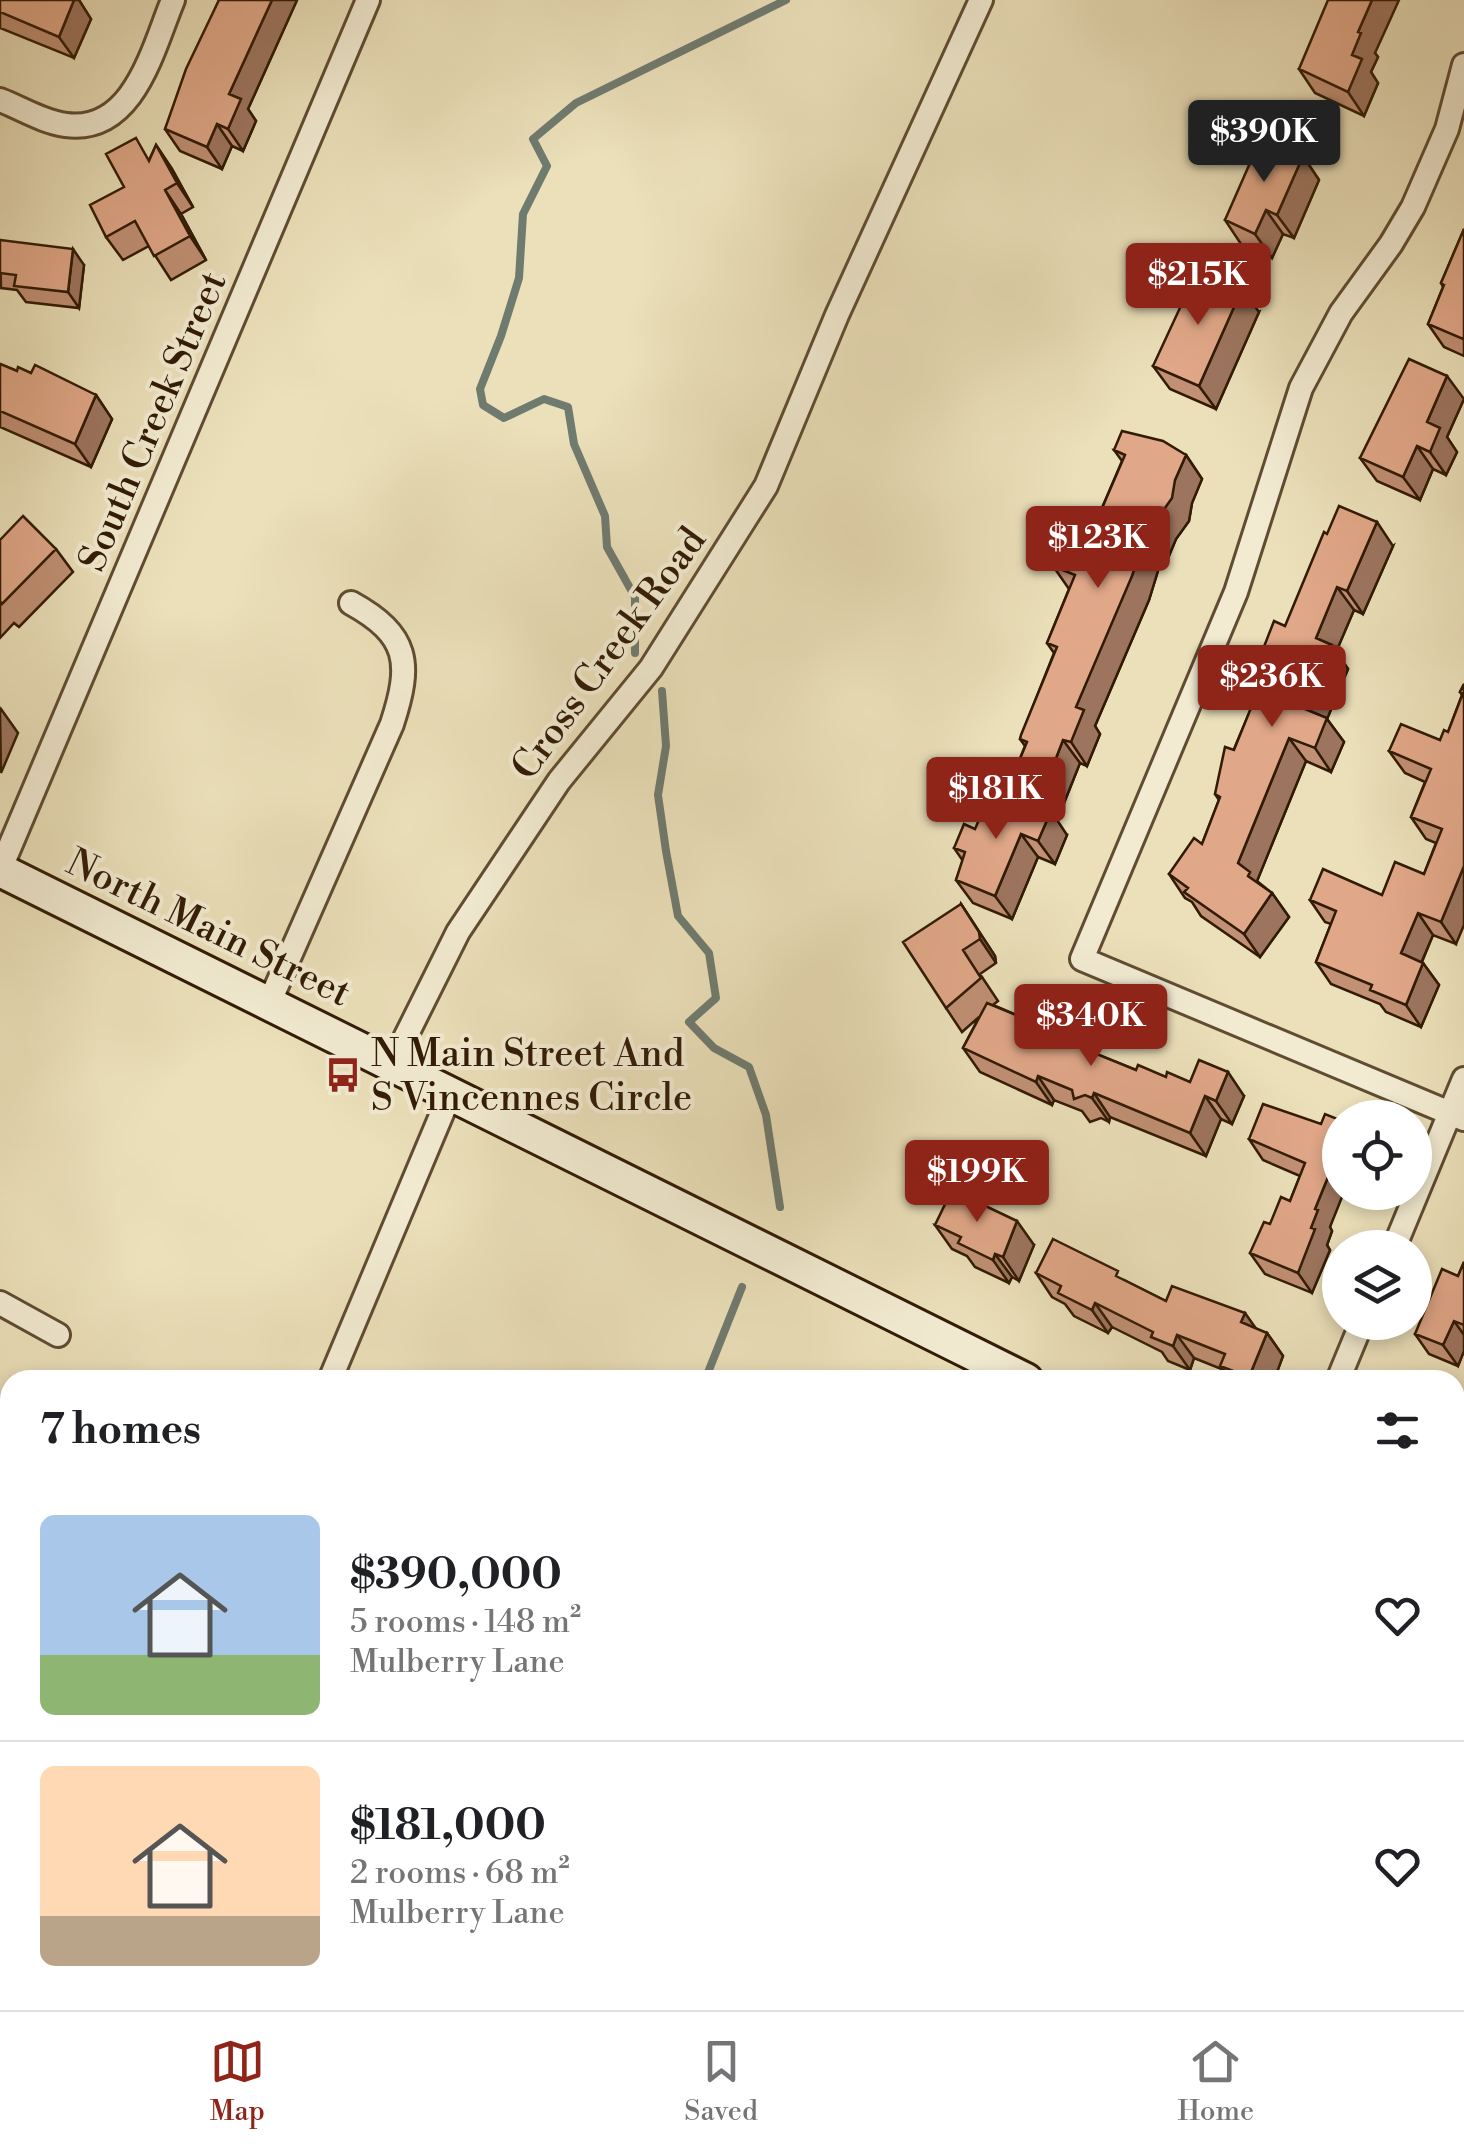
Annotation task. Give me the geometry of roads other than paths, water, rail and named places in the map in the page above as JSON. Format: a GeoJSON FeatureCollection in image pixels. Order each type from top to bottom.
{"type":"FeatureCollection","features":[{"type":"Feature","properties":{"kind":"main road","name":"North Main Street"},"geometry":{"type":"LineString","coordinates":[[0,870],[393,1062],[1006,1370]]}},
{"type":"Feature","properties":{"kind":"street"},"geometry":{"type":"LineString","coordinates":[[0,100],[66,125],[84,125],[106,118],[125,104],[135,90],[173,0]]}},
{"type":"Feature","properties":{"kind":"street","name":"South Creek Street"},"geometry":{"type":"LineString","coordinates":[[0,870],[368,0]]}},
{"type":"Feature","properties":{"kind":"street","name":"Cross Creek Road"},"geometry":{"type":"LineString","coordinates":[[393,1062],[458,932],[558,781],[651,668],[766,486],[836,315],[981,0]]}},
{"type":"Feature","properties":{"kind":"street"},"geometry":{"type":"LineString","coordinates":[[1457,1116],[1082,959],[1236,592],[1300,388],[1341,313],[1391,244],[1412,207],[1446,129],[1464,64]]}},
{"type":"Feature","properties":{"kind":"street"},"geometry":{"type":"LineString","coordinates":[[270,1002],[401,696],[404,664],[397,640],[378,618],[350,604]]}},
{"type":"Feature","properties":{"kind":"street"},"geometry":{"type":"LineString","coordinates":[[1403,1230],[1457,1116],[1464,1080]]}},
{"type":"Feature","properties":{"kind":"street"},"geometry":{"type":"LineString","coordinates":[[334,1370],[452,1092]]}},
{"type":"Feature","properties":{"kind":"street"},"geometry":{"type":"LineString","coordinates":[[0,1303],[58,1336]]}},
{"type":"Feature","properties":{"kind":"street"},"geometry":{"type":"LineString","coordinates":[[1342,1370],[1355,1340]]}},
{"type":"Feature","properties":{"kind":"waterway"},"geometry":{"type":"LineString","coordinates":[[635,653],[635,597],[607,547],[605,516],[574,444],[568,407],[544,399],[504,418],[483,405],[480,389],[519,278],[523,214],[547,166],[533,139],[576,103],[786,0]]}},
{"type":"Feature","properties":{"kind":"waterway"},"geometry":{"type":"LineString","coordinates":[[662,691],[666,746],[658,795],[666,851],[678,916],[709,953],[716,998],[689,1022],[714,1048],[749,1067],[766,1115],[780,1207]]}},
{"type":"Feature","properties":{"kind":"waterway"},"geometry":{"type":"LineString","coordinates":[[709,1370],[742,1287]]}},
{"type":"Feature","properties":{"kind":"place","name":"N Main Street And S Vincennes Circle"},"geometry":{"type":"Point","coordinates":[343,1075]}}]}
